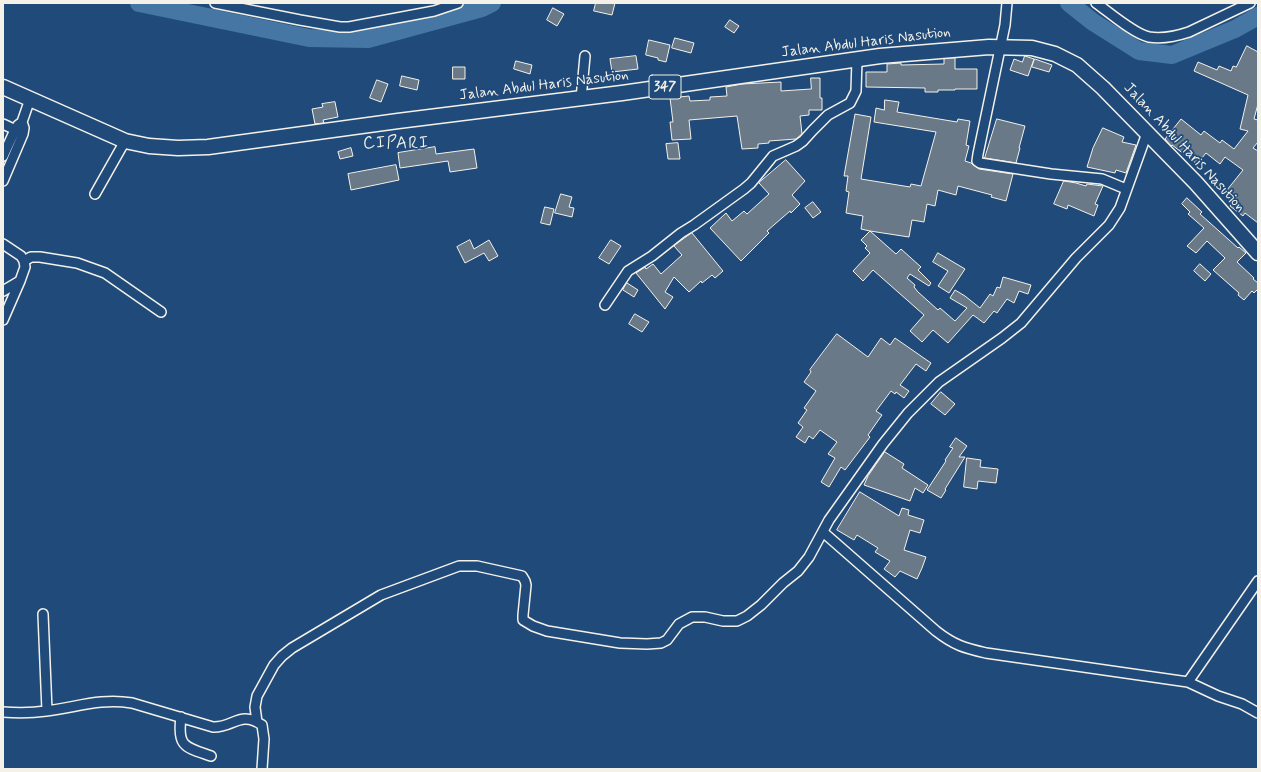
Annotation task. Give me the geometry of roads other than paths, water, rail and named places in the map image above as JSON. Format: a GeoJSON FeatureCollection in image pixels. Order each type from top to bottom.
{"type":"FeatureCollection","features":[{"type":"Feature","properties":{"kind":"main road","name":"Jalan Abdul Haris Nasution"},"geometry":{"type":"LineString","coordinates":[[3,87],[125,141],[149,146],[178,148],[208,147],[406,120],[581,99],[895,55],[989,47],[1032,48],[1055,54],[1077,65],[1103,88],[1196,183],[1258,253]]}},
{"type":"Feature","properties":{"kind":"street"},"geometry":{"type":"LineString","coordinates":[[215,3],[300,20],[340,27],[349,27],[434,11],[458,3]]}},
{"type":"Feature","properties":{"kind":"street"},"geometry":{"type":"LineString","coordinates":[[1007,3],[1000,48],[977,161],[980,163],[1051,174],[1102,179],[1126,189]]}},
{"type":"Feature","properties":{"kind":"street"},"geometry":{"type":"LineString","coordinates":[[1096,3],[1140,34],[1156,38],[1180,35],[1189,32],[1250,3]]}},
{"type":"Feature","properties":{"kind":"street"},"geometry":{"type":"LineString","coordinates":[[581,99],[585,56]]}},
{"type":"Feature","properties":{"kind":"street"},"geometry":{"type":"LineString","coordinates":[[605,305],[628,271],[652,256],[681,233],[744,189],[751,183],[773,156],[796,146],[803,141],[828,115],[850,103],[854,98],[856,91],[858,60]]}},
{"type":"Feature","properties":{"kind":"street"},"geometry":{"type":"LineString","coordinates":[[3,181],[19,132],[18,125],[22,122],[30,99]]}},
{"type":"Feature","properties":{"kind":"street"},"geometry":{"type":"LineString","coordinates":[[3,124],[19,132]]}},
{"type":"Feature","properties":{"kind":"street"},"geometry":{"type":"LineString","coordinates":[[3,156],[19,132]]}},
{"type":"Feature","properties":{"kind":"street"},"geometry":{"type":"LineString","coordinates":[[257,722],[255,707],[257,696],[274,665],[292,648],[381,595],[459,566],[476,566],[522,576],[526,585],[523,617],[525,622],[547,631],[620,643],[661,642],[667,640],[679,624],[692,617],[705,617],[723,622],[737,621],[746,616],[761,605],[783,583],[798,571],[809,557],[829,520],[883,444],[908,413],[938,382],[1002,338],[1021,323],[1076,258],[1109,225],[1120,208],[1147,133]]}},
{"type":"Feature","properties":{"kind":"street"},"geometry":{"type":"LineString","coordinates":[[95,194],[125,141]]}},
{"type":"Feature","properties":{"kind":"street"},"geometry":{"type":"LineString","coordinates":[[3,244],[21,256],[25,267],[3,320]]}},
{"type":"Feature","properties":{"kind":"street"},"geometry":{"type":"LineString","coordinates":[[24,261],[31,257],[40,257],[77,263],[105,272],[162,312]]}},
{"type":"Feature","properties":{"kind":"street"},"geometry":{"type":"LineString","coordinates":[[3,291],[20,281]]}},
{"type":"Feature","properties":{"kind":"street"},"geometry":{"type":"LineString","coordinates":[[823,532],[936,631],[951,643],[960,647],[986,653],[1188,682],[1218,696],[1242,704],[1258,713]]}},
{"type":"Feature","properties":{"kind":"street"},"geometry":{"type":"LineString","coordinates":[[1188,682],[1258,581]]}},
{"type":"Feature","properties":{"kind":"street"},"geometry":{"type":"LineString","coordinates":[[43,614],[47,711]]}},
{"type":"Feature","properties":{"kind":"street"},"geometry":{"type":"LineString","coordinates":[[3,712],[47,711],[109,700],[132,703],[213,728],[221,727],[245,718],[262,725],[264,733],[262,769]]}},
{"type":"Feature","properties":{"kind":"street"},"geometry":{"type":"LineString","coordinates":[[181,717],[179,731],[183,743],[195,750],[211,756]]}},
{"type":"Feature","properties":{"kind":"waterway"},"geometry":{"type":"LineString","coordinates":[[139,3],[309,38],[368,39],[482,8],[492,3]]}},
{"type":"Feature","properties":{"kind":"waterway"},"geometry":{"type":"LineString","coordinates":[[1069,3],[1093,22],[1139,51],[1172,55],[1235,29],[1258,16]]}},
{"type":"Feature","properties":{"kind":"district","name":"CIPARI"},"geometry":{"type":"Point","coordinates":[396,144]}}]}
